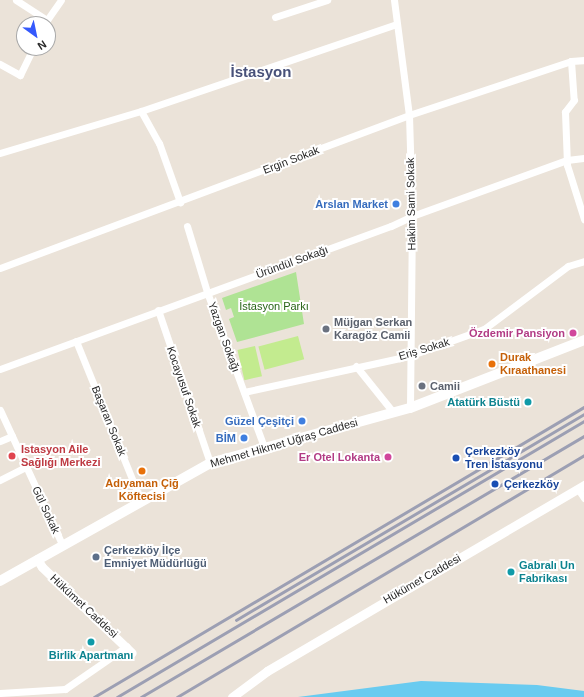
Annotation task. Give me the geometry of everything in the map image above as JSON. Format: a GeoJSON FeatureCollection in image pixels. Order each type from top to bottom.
{"type":"FeatureCollection","features":[{"type":"Feature","properties":{"kind":"main road","name":"Mehmet Hikmet Uğraş Caddesi"},"geometry":{"type":"LineString","coordinates":[[0,581],[62,544],[210,463],[410,408],[584,340]]}},
{"type":"Feature","properties":{"kind":"street"},"geometry":{"type":"LineString","coordinates":[[16,0],[38,16]]}},
{"type":"Feature","properties":{"kind":"street"},"geometry":{"type":"LineString","coordinates":[[50,16],[61,0]]}},
{"type":"Feature","properties":{"kind":"street"},"geometry":{"type":"LineString","coordinates":[[275,17],[327,0]]}},
{"type":"Feature","properties":{"kind":"street","name":"Hakim Sami Sokak"},"geometry":{"type":"LineString","coordinates":[[394,0],[409,115],[412,216],[409,356],[410,408]]}},
{"type":"Feature","properties":{"kind":"street"},"geometry":{"type":"LineString","coordinates":[[0,153],[141,111],[397,24]]}},
{"type":"Feature","properties":{"kind":"street"},"geometry":{"type":"LineString","coordinates":[[0,64],[20,75],[29,56]]}},
{"type":"Feature","properties":{"kind":"street","name":"Ergin Sokak"},"geometry":{"type":"LineString","coordinates":[[0,268],[180,202],[409,115],[571,61],[584,60]]}},
{"type":"Feature","properties":{"kind":"street"},"geometry":{"type":"LineString","coordinates":[[571,61],[574,100],[565,112],[567,160],[584,219]]}},
{"type":"Feature","properties":{"kind":"street"},"geometry":{"type":"LineString","coordinates":[[141,111],[159,143],[180,202]]}},
{"type":"Feature","properties":{"kind":"street","name":"Üründül Sokağı"},"geometry":{"type":"LineString","coordinates":[[0,370],[158,310],[391,226],[412,216],[567,160],[584,158]]}},
{"type":"Feature","properties":{"kind":"street","name":"Yazgan Sokağı"},"geometry":{"type":"LineString","coordinates":[[187,226],[207,292],[264,447]]}},
{"type":"Feature","properties":{"kind":"street","name":"Eriş Sokak"},"geometry":{"type":"LineString","coordinates":[[244,392],[356,366],[409,356],[484,329],[568,266],[584,261]]}},
{"type":"Feature","properties":{"kind":"street","name":"Kocayusuf Sokak"},"geometry":{"type":"LineString","coordinates":[[158,310],[210,463]]}},
{"type":"Feature","properties":{"kind":"street","name":"Başaran Sokak"},"geometry":{"type":"LineString","coordinates":[[76,341],[141,500]]}},
{"type":"Feature","properties":{"kind":"street"},"geometry":{"type":"LineString","coordinates":[[356,366],[394,412]]}},
{"type":"Feature","properties":{"kind":"street","name":"Gül Sokak"},"geometry":{"type":"LineString","coordinates":[[0,410],[62,544]]}},
{"type":"Feature","properties":{"kind":"street"},"geometry":{"type":"LineString","coordinates":[[0,441],[12,436]]}},
{"type":"Feature","properties":{"kind":"street"},"geometry":{"type":"LineString","coordinates":[[0,480],[26,467]]}},
{"type":"Feature","properties":{"kind":"street"},"geometry":{"type":"LineString","coordinates":[[581,487],[584,498]]}},
{"type":"Feature","properties":{"kind":"street","name":"Hükümet Caddesi"},"geometry":{"type":"LineString","coordinates":[[232,697],[262,674],[581,487]]}},
{"type":"Feature","properties":{"kind":"street","name":"Hükümet Caddesi"},"geometry":{"type":"LineString","coordinates":[[37,559],[42,567],[130,649]]}},
{"type":"Feature","properties":{"kind":"street"},"geometry":{"type":"LineString","coordinates":[[0,693],[65,689],[130,649]]}},
{"type":"Feature","properties":{"kind":"green space","name":"İstasyon Parkı"},"geometry":{"type":"Polygon","coordinates":[[[296,272],[304,324],[237,342],[229,319],[234,317],[231,308],[226,310],[222,298],[296,272]]]}},
{"type":"Feature","properties":{"kind":"green space"},"geometry":{"type":"Polygon","coordinates":[[[298,336],[304,359],[265,370],[258,347],[298,336]]]}},
{"type":"Feature","properties":{"kind":"green space"},"geometry":{"type":"Polygon","coordinates":[[[255,346],[262,376],[244,380],[237,350],[255,346]]]}},
{"type":"Feature","properties":{"kind":"water"},"geometry":{"type":"Polygon","coordinates":[[[421,681],[537,685],[584,691],[584,697],[298,697],[421,681]]]}},
{"type":"Feature","properties":{"kind":"railway"},"geometry":{"type":"LineString","coordinates":[[94,697],[584,407]]}},
{"type":"Feature","properties":{"kind":"railway"},"geometry":{"type":"LineString","coordinates":[[236,620],[584,414]]}},
{"type":"Feature","properties":{"kind":"railway"},"geometry":{"type":"LineString","coordinates":[[117,697],[584,421]]}},
{"type":"Feature","properties":{"kind":"railway"},"geometry":{"type":"LineString","coordinates":[[141,697],[584,436]]}},
{"type":"Feature","properties":{"kind":"railway"},"geometry":{"type":"LineString","coordinates":[[177,697],[584,455]]}},
{"type":"Feature","properties":{"kind":"place","name":"Arslan Market"},"geometry":{"type":"Point","coordinates":[396,204]}},
{"type":"Feature","properties":{"kind":"place","name":"Müjgan Serkan Karagöz Camii"},"geometry":{"type":"Point","coordinates":[326,329]}},
{"type":"Feature","properties":{"kind":"place","name":"Özdemir Pansiyon"},"geometry":{"type":"Point","coordinates":[573,333]}},
{"type":"Feature","properties":{"kind":"place","name":"Durak Kıraathanesi"},"geometry":{"type":"Point","coordinates":[492,364]}},
{"type":"Feature","properties":{"kind":"place","name":"Camii"},"geometry":{"type":"Point","coordinates":[422,386]}},
{"type":"Feature","properties":{"kind":"place","name":"Atatürk Büstü"},"geometry":{"type":"Point","coordinates":[528,402]}},
{"type":"Feature","properties":{"kind":"place","name":"Güzel Çeşitçi"},"geometry":{"type":"Point","coordinates":[302,421]}},
{"type":"Feature","properties":{"kind":"place","name":"BİM"},"geometry":{"type":"Point","coordinates":[244,438]}},
{"type":"Feature","properties":{"kind":"place","name":"Istasyon Aile Sağlığı Merkezi"},"geometry":{"type":"Point","coordinates":[12,456]}},
{"type":"Feature","properties":{"kind":"place","name":"Er Otel Lokanta"},"geometry":{"type":"Point","coordinates":[388,457]}},
{"type":"Feature","properties":{"kind":"place","name":"Çerkezköy Tren İstasyonu"},"geometry":{"type":"Point","coordinates":[456,458]}},
{"type":"Feature","properties":{"kind":"place","name":"Adıyaman Çiğ Köftecisi"},"geometry":{"type":"Point","coordinates":[142,471]}},
{"type":"Feature","properties":{"kind":"place","name":"Çerkezköy"},"geometry":{"type":"Point","coordinates":[495,484]}},
{"type":"Feature","properties":{"kind":"place","name":"Çerkezköy İlçe Emniyet Müdürlüğü"},"geometry":{"type":"Point","coordinates":[96,557]}},
{"type":"Feature","properties":{"kind":"place","name":"Gabralı Un Fabrikası"},"geometry":{"type":"Point","coordinates":[511,572]}},
{"type":"Feature","properties":{"kind":"place","name":"Birlik Apartmanı"},"geometry":{"type":"Point","coordinates":[91,642]}},
{"type":"Feature","properties":{"kind":"district","name":"İstasyon"},"geometry":{"type":"Point","coordinates":[261,72]}}]}
